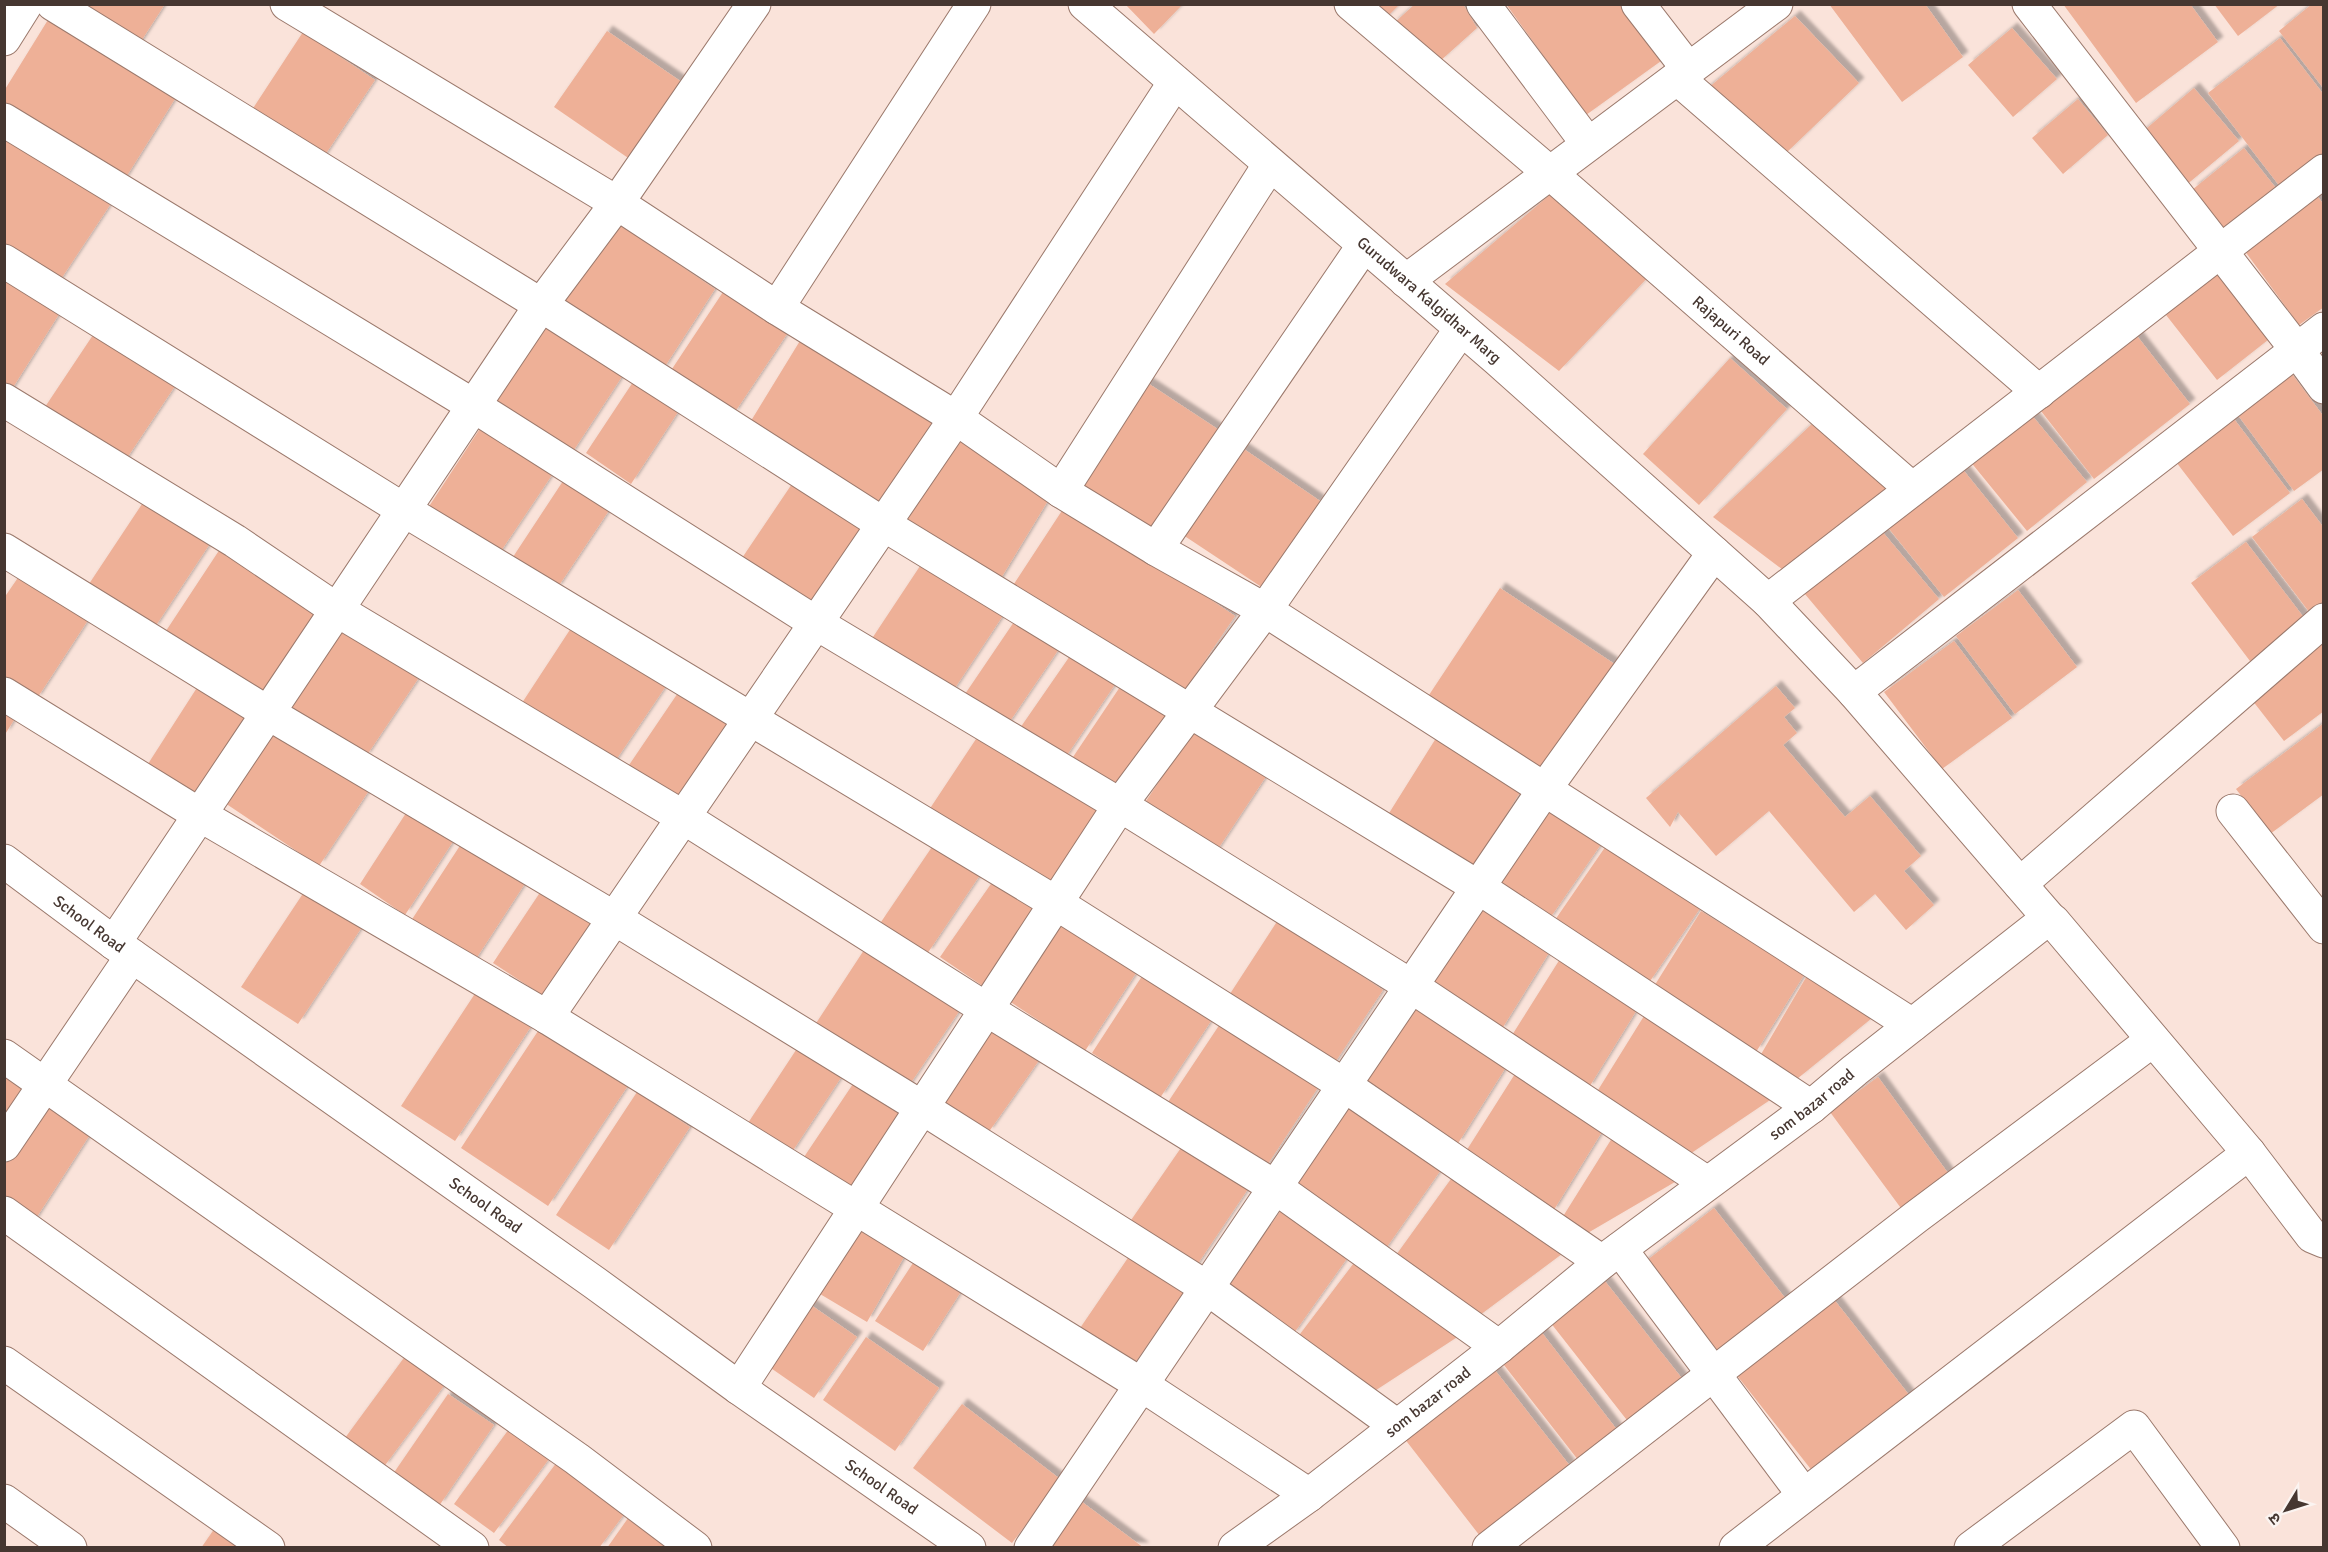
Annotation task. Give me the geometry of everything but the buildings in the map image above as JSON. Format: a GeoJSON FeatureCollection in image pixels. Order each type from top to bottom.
{"type":"FeatureCollection","features":[{"type":"Feature","properties":{"kind":"street"},"geometry":{"type":"LineString","coordinates":[[4,39],[26,4]]}},
{"type":"Feature","properties":{"kind":"street"},"geometry":{"type":"LineString","coordinates":[[53,4],[541,305],[883,524],[1478,887],[1811,1107]]}},
{"type":"Feature","properties":{"kind":"street"},"geometry":{"type":"LineString","coordinates":[[287,4],[617,203],[777,308],[956,418],[1061,491],[1156,549],[1265,610],[1912,1025]]}},
{"type":"Feature","properties":{"kind":"street"},"geometry":{"type":"LineString","coordinates":[[4,1145],[46,1084],[200,815],[541,305],[617,203],[754,4]]}},
{"type":"Feature","properties":{"kind":"street"},"geometry":{"type":"LineString","coordinates":[[777,308],[974,4]]}},
{"type":"Feature","properties":{"kind":"street","name":"Gurudwara Kalgidhar Marg"},"geometry":{"type":"LineString","coordinates":[[1085,4],[1461,329],[1768,601],[1854,692],[2050,919]]}},
{"type":"Feature","properties":{"kind":"street","name":"Rajapuri Road"},"geometry":{"type":"LineString","coordinates":[[1351,4],[1550,173],[1912,489]]}},
{"type":"Feature","properties":{"kind":"street"},"geometry":{"type":"LineString","coordinates":[[1483,4],[1588,144]]}},
{"type":"Feature","properties":{"kind":"street"},"geometry":{"type":"LineString","coordinates":[[1638,4],[1683,74],[2039,392]]}},
{"type":"Feature","properties":{"kind":"street"},"geometry":{"type":"LineString","coordinates":[[1406,281],[1776,4]]}},
{"type":"Feature","properties":{"kind":"street"},"geometry":{"type":"LineString","coordinates":[[2039,8],[2220,252],[2324,387]]}},
{"type":"Feature","properties":{"kind":"street"},"geometry":{"type":"LineString","coordinates":[[547,1017],[956,418],[1175,82]]}},
{"type":"Feature","properties":{"kind":"street"},"geometry":{"type":"LineString","coordinates":[[4,120],[474,406],[816,623],[1120,805],[1411,986],[1707,1183]]}},
{"type":"Feature","properties":{"kind":"street"},"geometry":{"type":"LineString","coordinates":[[1061,491],[1270,164]]}},
{"type":"Feature","properties":{"kind":"street"},"geometry":{"type":"LineString","coordinates":[[1768,601],[2324,171]]}},
{"type":"Feature","properties":{"kind":"street"},"geometry":{"type":"LineString","coordinates":[[1156,549],[1364,245]]}},
{"type":"Feature","properties":{"kind":"street"},"geometry":{"type":"LineString","coordinates":[[4,261],[404,510],[1056,903],[1611,1256],[1713,1373],[1804,1495]]}},
{"type":"Feature","properties":{"kind":"street"},"geometry":{"type":"LineString","coordinates":[[739,1388],[1120,805],[1265,610],[1461,329]]}},
{"type":"Feature","properties":{"kind":"street"},"geometry":{"type":"LineString","coordinates":[[1854,692],[2324,329]]}},
{"type":"Feature","properties":{"kind":"street"},"geometry":{"type":"LineString","coordinates":[[4,400],[235,541],[337,610],[683,817],[986,1009],[1275,1187],[1499,1347]]}},
{"type":"Feature","properties":{"kind":"street"},"geometry":{"type":"LineString","coordinates":[[4,550],[268,713],[614,918],[921,1107],[1207,1287],[1396,1426]]}},
{"type":"Feature","properties":{"kind":"street"},"geometry":{"type":"LineString","coordinates":[[1031,1548],[1544,790],[1714,553]]}},
{"type":"Feature","properties":{"kind":"street"},"geometry":{"type":"LineString","coordinates":[[2020,884],[2324,620]]}},
{"type":"Feature","properties":{"kind":"street"},"geometry":{"type":"LineString","coordinates":[[4,694],[200,815],[547,1017],[1142,1385],[1309,1495]]}},
{"type":"Feature","properties":{"kind":"street"},"geometry":{"type":"LineString","coordinates":[[2233,811],[2324,927]]}},
{"type":"Feature","properties":{"kind":"street","name":"School Road"},"geometry":{"type":"LineString","coordinates":[[4,861],[123,949],[585,1276],[739,1388],[969,1548]]}},
{"type":"Feature","properties":{"kind":"street"},"geometry":{"type":"LineString","coordinates":[[2050,919],[2249,1153],[2312,1236],[2324,1241]]}},
{"type":"Feature","properties":{"kind":"street","name":"som bazar road"},"geometry":{"type":"LineString","coordinates":[[1235,1548],[1309,1495],[1499,1347],[1611,1256],[1811,1107],[2041,923],[2050,919]]}},
{"type":"Feature","properties":{"kind":"street"},"geometry":{"type":"LineString","coordinates":[[1489,1548],[1916,1217],[2152,1040]]}},
{"type":"Feature","properties":{"kind":"street"},"geometry":{"type":"LineString","coordinates":[[4,1056],[568,1452],[695,1548]]}},
{"type":"Feature","properties":{"kind":"street"},"geometry":{"type":"LineString","coordinates":[[1736,1548],[2249,1153]]}},
{"type":"Feature","properties":{"kind":"street"},"geometry":{"type":"LineString","coordinates":[[4,1213],[472,1548]]}},
{"type":"Feature","properties":{"kind":"street"},"geometry":{"type":"LineString","coordinates":[[4,1364],[268,1548]]}},
{"type":"Feature","properties":{"kind":"street"},"geometry":{"type":"LineString","coordinates":[[1971,1548],[2134,1427],[2223,1548]]}},
{"type":"Feature","properties":{"kind":"street"},"geometry":{"type":"LineString","coordinates":[[4,1501],[70,1548]]}}]}
